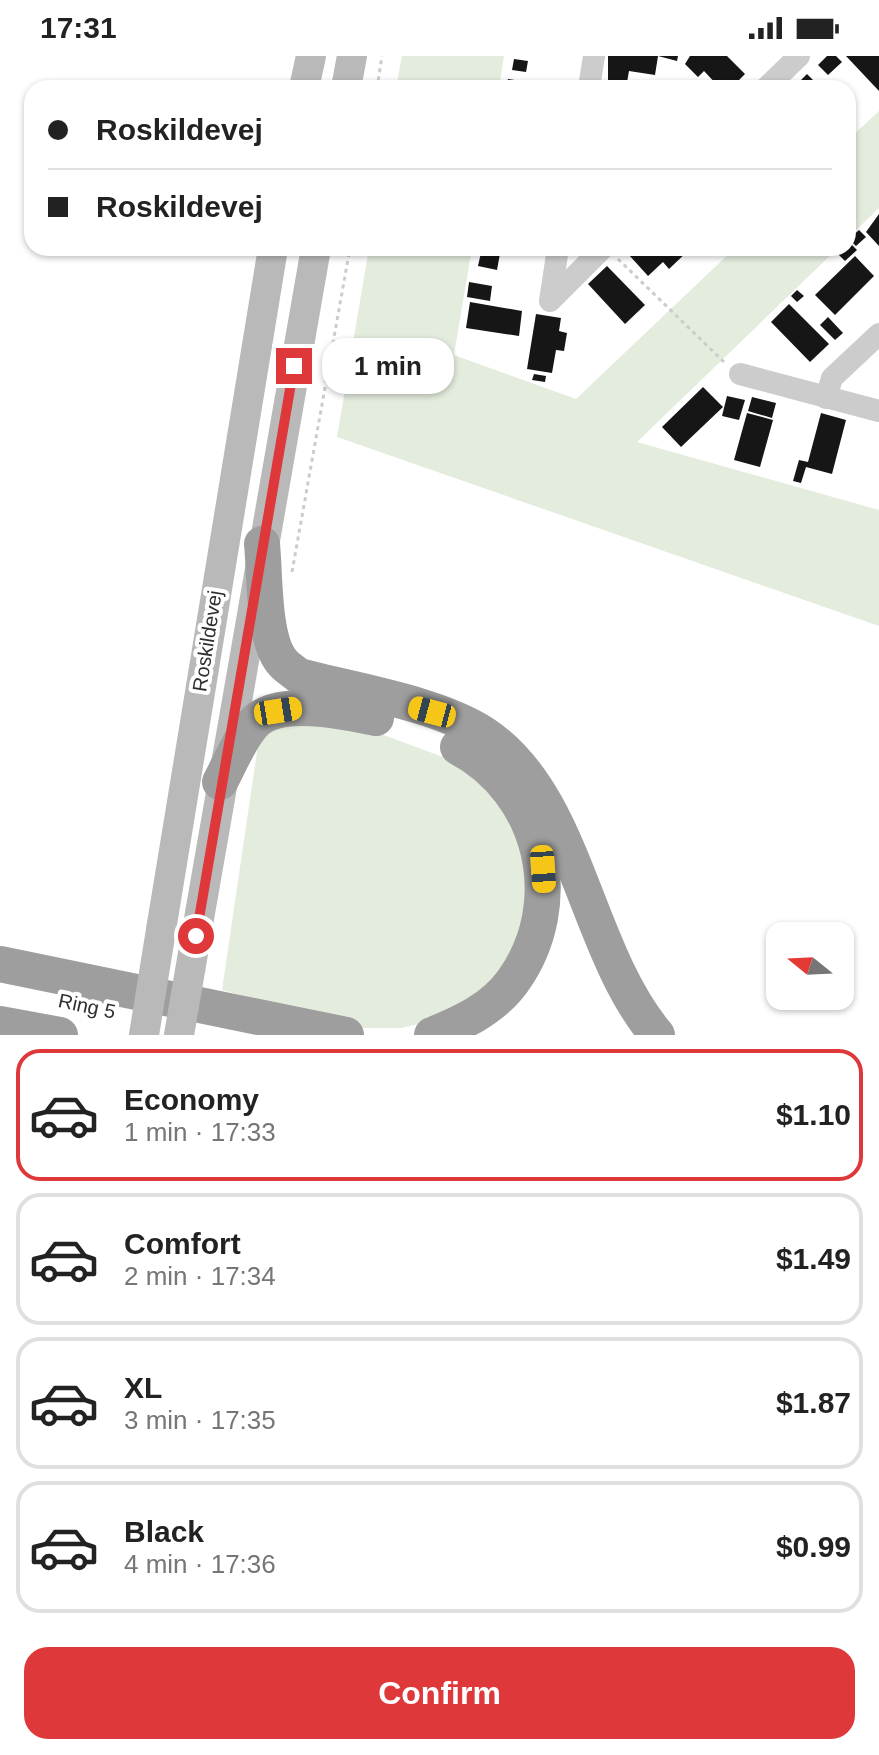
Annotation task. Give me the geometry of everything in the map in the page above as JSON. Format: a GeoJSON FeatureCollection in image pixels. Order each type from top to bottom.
{"type":"FeatureCollection","features":[{"type":"Feature","properties":{"kind":"highway"},"geometry":{"type":"LineString","coordinates":[[262,544],[269,622],[279,659],[289,668],[299,676],[432,712],[482,733],[518,761],[550,811],[597,930],[641,1016],[657,1035]]}},
{"type":"Feature","properties":{"kind":"highway"},"geometry":{"type":"LineString","coordinates":[[220,782],[256,721],[297,708],[351,713],[416,729],[468,752],[504,783],[518,802],[538,841],[544,891],[534,941],[512,982],[474,1018],[432,1035]]}},
{"type":"Feature","properties":{"kind":"highway"},"geometry":{"type":"LineString","coordinates":[[0,964],[346,1035]]}},
{"type":"Feature","properties":{"kind":"highway","name":"Ring 5"},"geometry":{"type":"LineString","coordinates":[[0,988],[221,1035]]}},
{"type":"Feature","properties":{"kind":"highway"},"geometry":{"type":"LineString","coordinates":[[0,1024],[60,1035]]}},
{"type":"Feature","properties":{"kind":"main road"},"geometry":{"type":"LineString","coordinates":[[306,80],[311,56]]}},
{"type":"Feature","properties":{"kind":"main road"},"geometry":{"type":"LineString","coordinates":[[348,80],[352,56]]}},
{"type":"Feature","properties":{"kind":"main road","name":"Roskildevej"},"geometry":{"type":"LineString","coordinates":[[144,1035],[272,256]]}},
{"type":"Feature","properties":{"kind":"main road","name":"Roskildevej"},"geometry":{"type":"LineString","coordinates":[[179,1035],[220,782],[315,256]]}},
{"type":"Feature","properties":{"kind":"street"},"geometry":{"type":"LineString","coordinates":[[590,80],[594,56]]}},
{"type":"Feature","properties":{"kind":"street"},"geometry":{"type":"LineString","coordinates":[[774,80],[799,56]]}},
{"type":"Feature","properties":{"kind":"street"},"geometry":{"type":"LineString","coordinates":[[557,256],[550,301],[606,256]]}},
{"type":"Feature","properties":{"kind":"street"},"geometry":{"type":"LineString","coordinates":[[826,398],[832,378],[879,334]]}},
{"type":"Feature","properties":{"kind":"street"},"geometry":{"type":"LineString","coordinates":[[740,374],[879,411]]}},
{"type":"Feature","properties":{"kind":"path"},"geometry":{"type":"LineString","coordinates":[[378,80],[382,56]]}},
{"type":"Feature","properties":{"kind":"path"},"geometry":{"type":"LineString","coordinates":[[613,256],[710,351],[740,374]]}},
{"type":"Feature","properties":{"kind":"shaded area"},"geometry":{"type":"Polygon","coordinates":[[[402,56],[504,56],[500,80],[398,80],[402,56]]]}},
{"type":"Feature","properties":{"kind":"shaded area"},"geometry":{"type":"Polygon","coordinates":[[[879,111],[879,208],[856,230],[856,133],[879,111]]]}},
{"type":"Feature","properties":{"kind":"shaded area"},"geometry":{"type":"Polygon","coordinates":[[[368,256],[471,256],[454,355],[576,399],[727,256],[830,256],[637,442],[879,510],[879,626],[337,437],[368,256]]]}},
{"type":"Feature","properties":{"kind":"shaded area"},"geometry":{"type":"Polygon","coordinates":[[[275,722],[373,731],[470,767],[501,793],[531,866],[522,940],[487,988],[435,1020],[401,1028],[362,1028],[222,990],[260,731],[275,722]]]}},
{"type":"Feature","properties":{"kind":"building"},"geometry":{"type":"Polygon","coordinates":[[[608,56],[658,56],[655,75],[629,71],[627,80],[608,80],[608,56]]]}},
{"type":"Feature","properties":{"kind":"building"},"geometry":{"type":"Polygon","coordinates":[[[658,56],[678,56],[677,61],[658,56]]]}},
{"type":"Feature","properties":{"kind":"building"},"geometry":{"type":"Polygon","coordinates":[[[690,56],[727,56],[745,74],[739,80],[712,80],[704,71],[698,77],[685,64],[690,56]]]}},
{"type":"Feature","properties":{"kind":"building"},"geometry":{"type":"Polygon","coordinates":[[[827,56],[836,56],[842,62],[828,75],[818,65],[827,56]]]}},
{"type":"Feature","properties":{"kind":"building"},"geometry":{"type":"Polygon","coordinates":[[[846,56],[879,56],[879,91],[846,56]]]}},
{"type":"Feature","properties":{"kind":"building"},"geometry":{"type":"Polygon","coordinates":[[[514,59],[528,61],[526,72],[512,70],[514,59]]]}},
{"type":"Feature","properties":{"kind":"building"},"geometry":{"type":"Polygon","coordinates":[[[879,214],[879,246],[866,232],[879,214]]]}},
{"type":"Feature","properties":{"kind":"building"},"geometry":{"type":"Polygon","coordinates":[[[859,230],[866,237],[856,246],[856,233],[859,230]]]}},
{"type":"Feature","properties":{"kind":"building"},"geometry":{"type":"Polygon","coordinates":[[[480,256],[500,256],[497,270],[478,266],[480,256]]]}},
{"type":"Feature","properties":{"kind":"building"},"geometry":{"type":"Polygon","coordinates":[[[630,256],[683,256],[669,269],[663,262],[648,276],[630,256]]]}},
{"type":"Feature","properties":{"kind":"building"},"geometry":{"type":"Polygon","coordinates":[[[855,256],[874,276],[835,315],[815,295],[855,256]]]}},
{"type":"Feature","properties":{"kind":"building"},"geometry":{"type":"Polygon","coordinates":[[[607,266],[645,305],[625,324],[588,284],[607,266]]]}},
{"type":"Feature","properties":{"kind":"building"},"geometry":{"type":"Polygon","coordinates":[[[469,282],[492,286],[490,301],[467,297],[469,282]]]}},
{"type":"Feature","properties":{"kind":"building"},"geometry":{"type":"Polygon","coordinates":[[[797,290],[804,296],[797,302],[791,296],[797,290]]]}},
{"type":"Feature","properties":{"kind":"building"},"geometry":{"type":"Polygon","coordinates":[[[470,302],[522,311],[519,336],[466,328],[470,302]]]}},
{"type":"Feature","properties":{"kind":"building"},"geometry":{"type":"Polygon","coordinates":[[[789,304],[829,344],[810,362],[771,322],[789,304]]]}},
{"type":"Feature","properties":{"kind":"building"},"geometry":{"type":"Polygon","coordinates":[[[536,314],[561,318],[559,331],[567,333],[564,351],[556,350],[552,373],[527,369],[536,314]]]}},
{"type":"Feature","properties":{"kind":"building"},"geometry":{"type":"Polygon","coordinates":[[[828,317],[843,333],[835,340],[820,325],[828,317]]]}},
{"type":"Feature","properties":{"kind":"building"},"geometry":{"type":"Polygon","coordinates":[[[534,374],[546,376],[545,382],[532,380],[534,374]]]}},
{"type":"Feature","properties":{"kind":"building"},"geometry":{"type":"Polygon","coordinates":[[[703,387],[723,407],[681,447],[662,427],[703,387]]]}},
{"type":"Feature","properties":{"kind":"building"},"geometry":{"type":"Polygon","coordinates":[[[727,396],[745,400],[739,420],[722,416],[727,396]]]}},
{"type":"Feature","properties":{"kind":"building"},"geometry":{"type":"Polygon","coordinates":[[[752,397],[776,403],[772,418],[748,411],[752,397]]]}},
{"type":"Feature","properties":{"kind":"building"},"geometry":{"type":"Polygon","coordinates":[[[747,413],[773,420],[760,467],[734,460],[747,413]]]}},
{"type":"Feature","properties":{"kind":"building"},"geometry":{"type":"Polygon","coordinates":[[[821,413],[846,420],[832,474],[806,467],[801,483],[793,481],[799,460],[808,462],[821,413]]]}},
{"type":"Feature","properties":{"kind":"route"},"geometry":{"type":"LineString","coordinates":[[196,936],[220,782],[294,366]]}}]}
